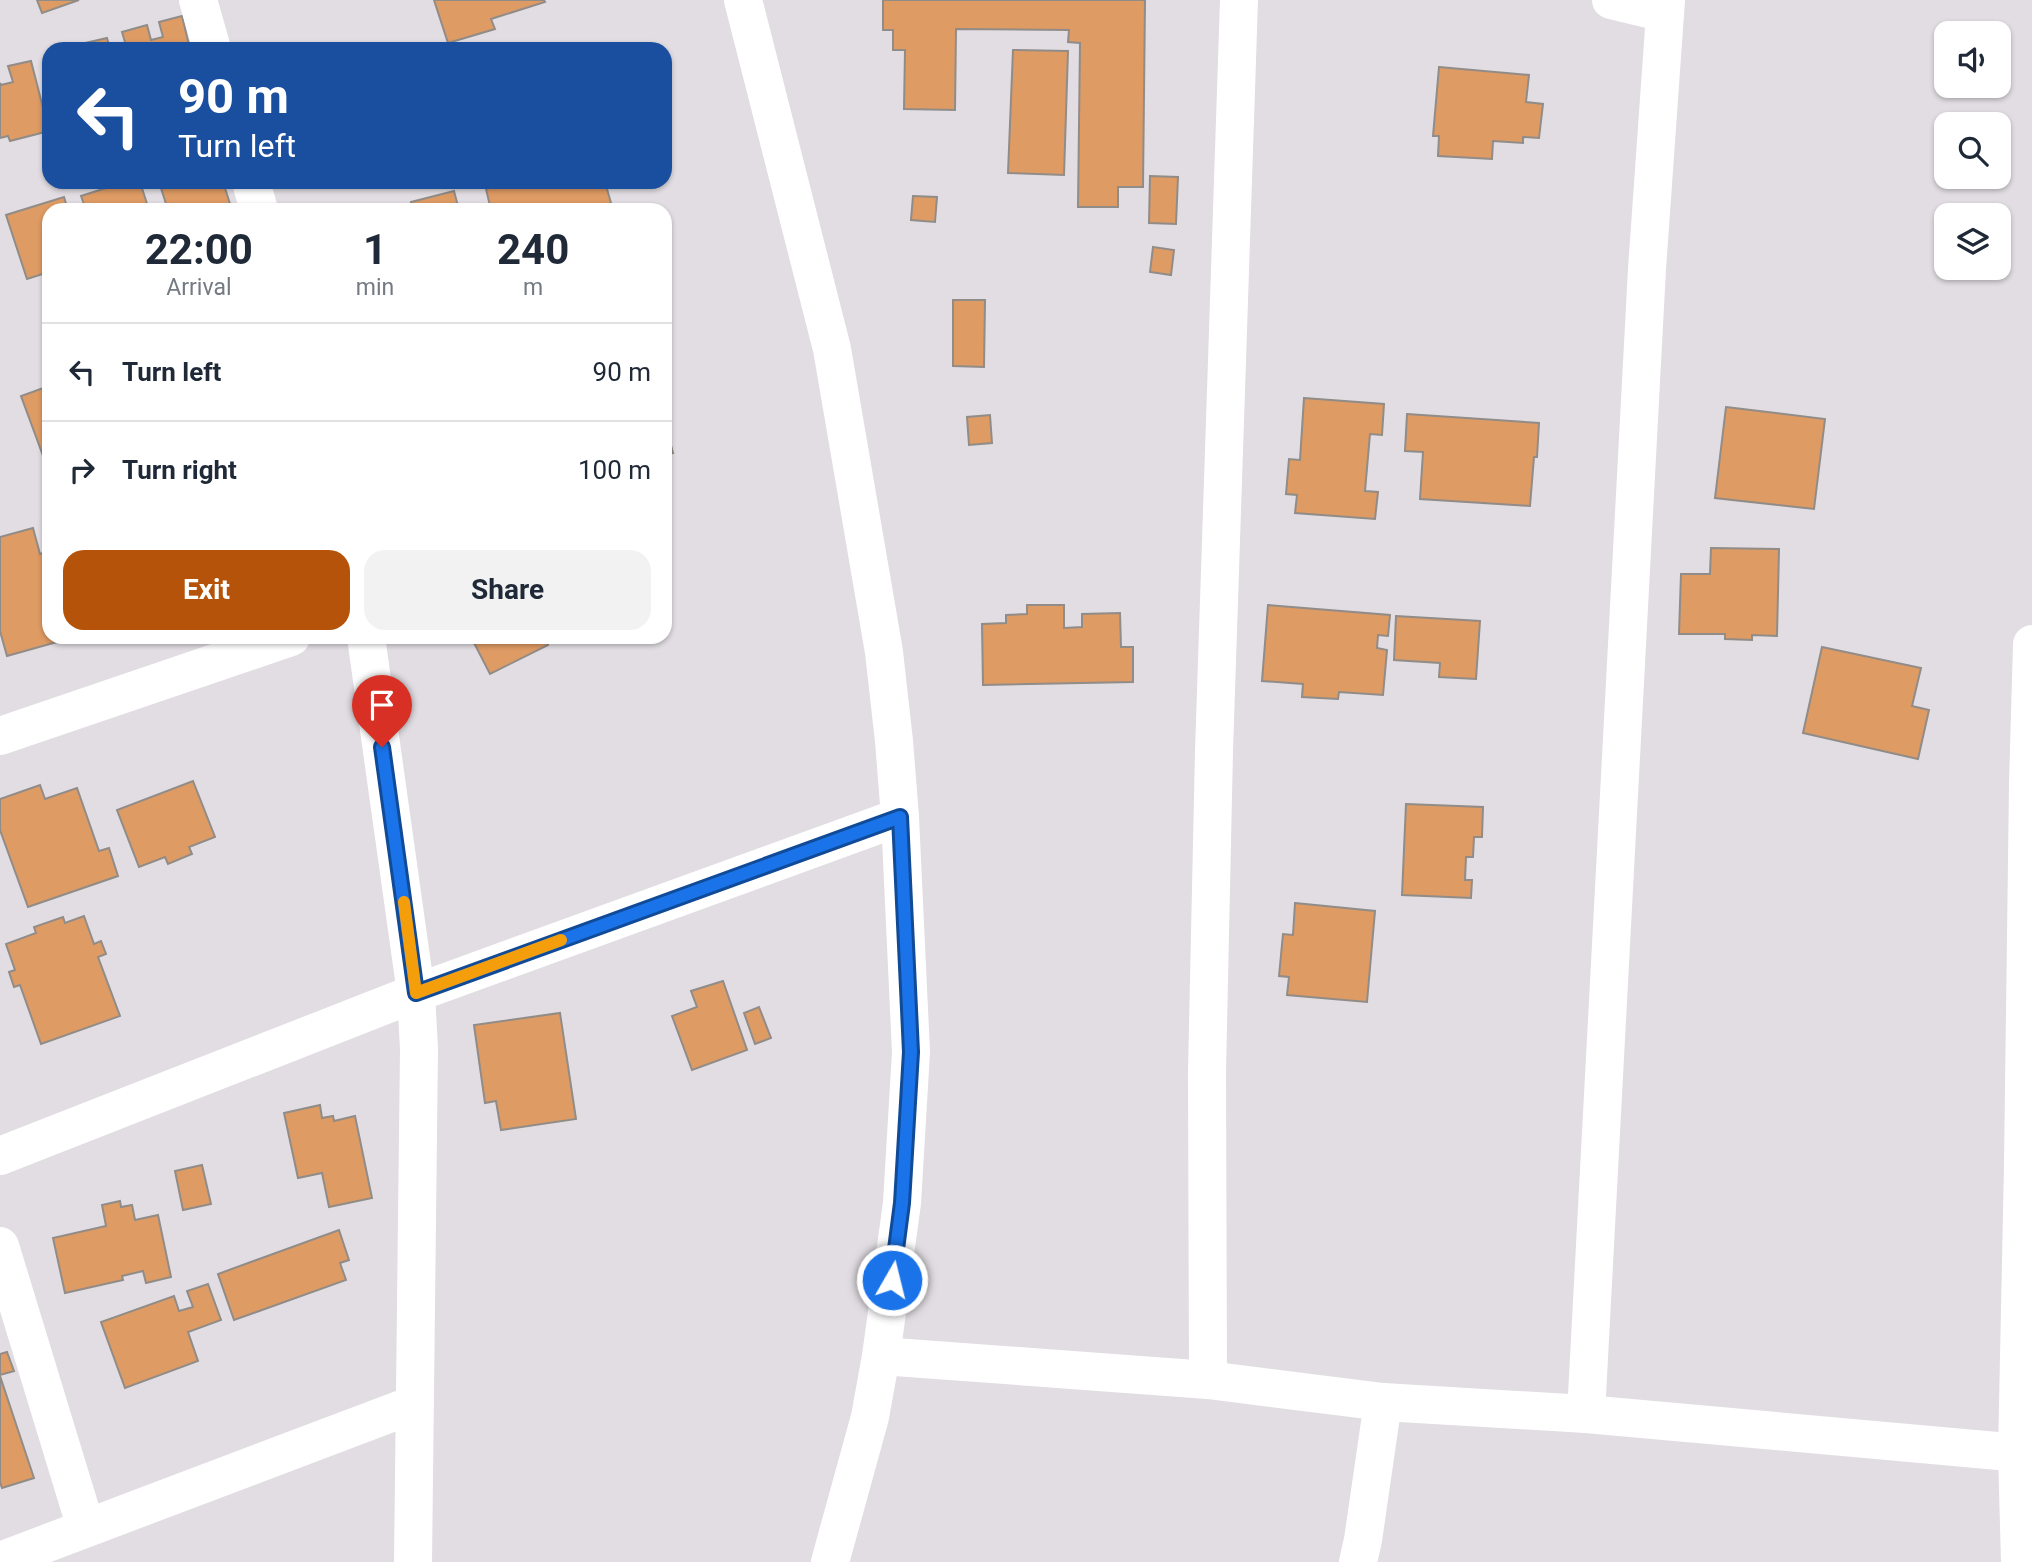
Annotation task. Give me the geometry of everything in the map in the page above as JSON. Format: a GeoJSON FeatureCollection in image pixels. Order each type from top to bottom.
{"type":"FeatureCollection","features":[{"type":"Feature","properties":{"kind":"street"},"geometry":{"type":"LineString","coordinates":[[198,0],[210,42]]}},
{"type":"Feature","properties":{"kind":"street"},"geometry":{"type":"LineString","coordinates":[[743,0],[832,349],[884,652],[900,817],[911,1052],[902,1203],[870,1418],[830,1562]]}},
{"type":"Feature","properties":{"kind":"street"},"geometry":{"type":"LineString","coordinates":[[1208,1380],[1207,1072],[1213,751],[1239,0]]}},
{"type":"Feature","properties":{"kind":"street"},"geometry":{"type":"LineString","coordinates":[[1586,1414],[1647,269],[1666,6],[1611,0]]}},
{"type":"Feature","properties":{"kind":"street"},"geometry":{"type":"LineString","coordinates":[[0,736],[270,644]]}},
{"type":"Feature","properties":{"kind":"street"},"geometry":{"type":"LineString","coordinates":[[367,644],[416,993],[419,1049],[412,1562]]}},
{"type":"Feature","properties":{"kind":"street"},"geometry":{"type":"LineString","coordinates":[[2020,1562],[2024,1454],[2032,644]]}},
{"type":"Feature","properties":{"kind":"street"},"geometry":{"type":"LineString","coordinates":[[0,1156],[416,993],[900,817]]}},
{"type":"Feature","properties":{"kind":"street"},"geometry":{"type":"LineString","coordinates":[[0,1247],[86,1528]]}},
{"type":"Feature","properties":{"kind":"street"},"geometry":{"type":"LineString","coordinates":[[881,1356],[1208,1380],[1382,1402],[1586,1414],[2024,1454]]}},
{"type":"Feature","properties":{"kind":"street"},"geometry":{"type":"LineString","coordinates":[[1358,1562],[1382,1402]]}},
{"type":"Feature","properties":{"kind":"street"},"geometry":{"type":"LineString","coordinates":[[0,1560],[415,1404]]}},
{"type":"Feature","properties":{"kind":"building"},"geometry":{"type":"Polygon","coordinates":[[[37,0],[79,0],[42,13],[37,0]]]}},
{"type":"Feature","properties":{"kind":"building"},"geometry":{"type":"Polygon","coordinates":[[[434,0],[545,2],[491,19],[495,29],[448,42],[434,0]]]}},
{"type":"Feature","properties":{"kind":"building"},"geometry":{"type":"Polygon","coordinates":[[[883,0],[1145,0],[1143,187],[1118,187],[1118,207],[1078,207],[1080,43],[1068,42],[1069,30],[956,29],[955,110],[904,109],[905,50],[893,50],[893,30],[883,30],[883,0]]]}},
{"type":"Feature","properties":{"kind":"building"},"geometry":{"type":"Polygon","coordinates":[[[182,16],[188,42],[125,42],[122,32],[147,25],[151,40],[163,37],[159,22],[182,16]]]}},
{"type":"Feature","properties":{"kind":"building"},"geometry":{"type":"Polygon","coordinates":[[[107,38],[108,42],[89,42],[107,38]]]}},
{"type":"Feature","properties":{"kind":"building"},"geometry":{"type":"Polygon","coordinates":[[[1013,50],[1068,51],[1064,175],[1008,173],[1013,50]]]}},
{"type":"Feature","properties":{"kind":"building"},"geometry":{"type":"Polygon","coordinates":[[[31,61],[42,104],[42,133],[10,141],[8,136],[0,138],[0,83],[13,82],[8,66],[31,61]]]}},
{"type":"Feature","properties":{"kind":"building"},"geometry":{"type":"Polygon","coordinates":[[[1439,67],[1529,75],[1526,102],[1543,104],[1539,138],[1523,137],[1523,143],[1493,141],[1492,159],[1438,156],[1439,136],[1433,136],[1439,67]]]}},
{"type":"Feature","properties":{"kind":"building"},"geometry":{"type":"Polygon","coordinates":[[[1150,176],[1178,177],[1176,224],[1149,223],[1150,176]]]}},
{"type":"Feature","properties":{"kind":"building"},"geometry":{"type":"Polygon","coordinates":[[[103,189],[142,189],[147,203],[84,203],[81,196],[103,189]]]}},
{"type":"Feature","properties":{"kind":"building"},"geometry":{"type":"Polygon","coordinates":[[[161,189],[225,189],[230,203],[166,203],[161,189]]]}},
{"type":"Feature","properties":{"kind":"building"},"geometry":{"type":"Polygon","coordinates":[[[486,189],[607,189],[611,203],[489,203],[486,189]]]}},
{"type":"Feature","properties":{"kind":"building"},"geometry":{"type":"Polygon","coordinates":[[[454,191],[457,203],[411,203],[454,191]]]}},
{"type":"Feature","properties":{"kind":"building"},"geometry":{"type":"Polygon","coordinates":[[[913,196],[937,197],[935,222],[911,220],[913,196]]]}},
{"type":"Feature","properties":{"kind":"building"},"geometry":{"type":"Polygon","coordinates":[[[64,197],[66,203],[45,203],[64,197]]]}},
{"type":"Feature","properties":{"kind":"building"},"geometry":{"type":"Polygon","coordinates":[[[42,204],[42,274],[27,279],[6,215],[42,204]]]}},
{"type":"Feature","properties":{"kind":"building"},"geometry":{"type":"Polygon","coordinates":[[[1153,247],[1174,250],[1171,275],[1150,272],[1153,247]]]}},
{"type":"Feature","properties":{"kind":"building"},"geometry":{"type":"Polygon","coordinates":[[[953,300],[985,300],[984,367],[953,366],[953,300]]]}},
{"type":"Feature","properties":{"kind":"building"},"geometry":{"type":"Polygon","coordinates":[[[42,388],[42,453],[21,396],[42,388]]]}},
{"type":"Feature","properties":{"kind":"building"},"geometry":{"type":"Polygon","coordinates":[[[1304,398],[1384,404],[1382,435],[1370,434],[1365,491],[1378,492],[1375,519],[1295,513],[1297,495],[1286,494],[1289,459],[1300,460],[1304,398]]]}},
{"type":"Feature","properties":{"kind":"building"},"geometry":{"type":"Polygon","coordinates":[[[1726,407],[1825,419],[1814,509],[1715,498],[1726,407]]]}},
{"type":"Feature","properties":{"kind":"building"},"geometry":{"type":"Polygon","coordinates":[[[1407,414],[1539,423],[1530,506],[1420,499],[1423,452],[1405,451],[1407,414]]]}},
{"type":"Feature","properties":{"kind":"building"},"geometry":{"type":"Polygon","coordinates":[[[990,415],[992,443],[969,445],[967,417],[990,415]]]}},
{"type":"Feature","properties":{"kind":"building"},"geometry":{"type":"Polygon","coordinates":[[[33,528],[40,554],[42,553],[42,644],[50,644],[7,656],[0,631],[0,537],[33,528]]]}},
{"type":"Feature","properties":{"kind":"building"},"geometry":{"type":"Polygon","coordinates":[[[1711,548],[1779,549],[1777,636],[1752,635],[1752,640],[1725,639],[1725,634],[1679,634],[1681,574],[1710,574],[1711,548]]]}},
{"type":"Feature","properties":{"kind":"building"},"geometry":{"type":"Polygon","coordinates":[[[1027,605],[1064,605],[1064,628],[1082,627],[1082,614],[1120,613],[1121,647],[1133,647],[1133,682],[983,685],[982,624],[1006,623],[1006,615],[1027,614],[1027,605]]]}},
{"type":"Feature","properties":{"kind":"building"},"geometry":{"type":"Polygon","coordinates":[[[1268,605],[1390,615],[1388,636],[1378,635],[1377,648],[1387,650],[1383,695],[1339,692],[1338,699],[1302,697],[1303,684],[1262,681],[1268,605]]]}},
{"type":"Feature","properties":{"kind":"building"},"geometry":{"type":"Polygon","coordinates":[[[1396,616],[1480,621],[1476,679],[1439,677],[1440,663],[1394,660],[1396,616]]]}},
{"type":"Feature","properties":{"kind":"building"},"geometry":{"type":"Polygon","coordinates":[[[475,644],[548,644],[548,645],[490,674],[475,644]]]}},
{"type":"Feature","properties":{"kind":"building"},"geometry":{"type":"Polygon","coordinates":[[[1822,647],[1921,668],[1912,706],[1929,710],[1918,759],[1803,733],[1822,647]]]}},
{"type":"Feature","properties":{"kind":"building"},"geometry":{"type":"Polygon","coordinates":[[[193,781],[215,837],[189,847],[192,854],[168,864],[165,857],[139,867],[117,810],[193,781]]]}},
{"type":"Feature","properties":{"kind":"building"},"geometry":{"type":"Polygon","coordinates":[[[40,785],[45,799],[77,788],[99,851],[109,848],[118,876],[28,907],[0,830],[0,799],[40,785]]]}},
{"type":"Feature","properties":{"kind":"building"},"geometry":{"type":"Polygon","coordinates":[[[1406,804],[1483,807],[1482,837],[1474,837],[1473,857],[1466,857],[1465,880],[1472,880],[1471,898],[1402,895],[1406,804]]]}},
{"type":"Feature","properties":{"kind":"building"},"geometry":{"type":"Polygon","coordinates":[[[1295,903],[1375,911],[1367,1002],[1287,995],[1289,977],[1279,976],[1283,934],[1293,935],[1295,903]]]}},
{"type":"Feature","properties":{"kind":"building"},"geometry":{"type":"Polygon","coordinates":[[[84,916],[94,944],[101,941],[106,954],[98,957],[120,1016],[41,1044],[20,985],[14,987],[9,972],[15,970],[6,944],[36,933],[34,927],[63,917],[65,923],[84,916]]]}},
{"type":"Feature","properties":{"kind":"building"},"geometry":{"type":"Polygon","coordinates":[[[723,981],[747,1050],[692,1070],[672,1016],[697,1007],[691,991],[723,981]]]}},
{"type":"Feature","properties":{"kind":"building"},"geometry":{"type":"Polygon","coordinates":[[[759,1007],[771,1038],[755,1044],[744,1013],[759,1007]]]}},
{"type":"Feature","properties":{"kind":"building"},"geometry":{"type":"Polygon","coordinates":[[[560,1013],[576,1119],[501,1130],[496,1101],[485,1103],[474,1025],[560,1013]]]}},
{"type":"Feature","properties":{"kind":"building"},"geometry":{"type":"Polygon","coordinates":[[[320,1105],[322,1118],[333,1116],[334,1121],[355,1116],[372,1198],[329,1207],[322,1173],[298,1178],[284,1113],[320,1105]]]}},
{"type":"Feature","properties":{"kind":"building"},"geometry":{"type":"Polygon","coordinates":[[[202,1165],[211,1204],[183,1210],[175,1171],[202,1165]]]}},
{"type":"Feature","properties":{"kind":"building"},"geometry":{"type":"Polygon","coordinates":[[[120,1201],[121,1207],[132,1205],[135,1220],[158,1215],[171,1277],[146,1283],[143,1271],[122,1276],[123,1280],[65,1293],[53,1238],[106,1226],[102,1205],[120,1201]]]}},
{"type":"Feature","properties":{"kind":"building"},"geometry":{"type":"Polygon","coordinates":[[[339,1230],[349,1260],[340,1263],[346,1280],[234,1320],[218,1274],[339,1230]]]}},
{"type":"Feature","properties":{"kind":"building"},"geometry":{"type":"Polygon","coordinates":[[[208,1284],[221,1320],[188,1332],[198,1361],[125,1388],[101,1322],[174,1296],[179,1311],[193,1307],[187,1291],[208,1284]]]}},
{"type":"Feature","properties":{"kind":"building"},"geometry":{"type":"Polygon","coordinates":[[[7,1352],[14,1371],[0,1375],[0,1354],[7,1352]]]}},
{"type":"Feature","properties":{"kind":"building"},"geometry":{"type":"Polygon","coordinates":[[[0,1376],[34,1478],[2,1488],[0,1482],[0,1376]]]}},
{"type":"Feature","properties":{"kind":"slow traffic"},"geometry":{"type":"LineString","coordinates":[[404,902],[416,993],[561,940]]}},
{"type":"Feature","properties":{"kind":"route"},"geometry":{"type":"LineString","coordinates":[[382,747],[416,993],[900,817],[911,1052],[902,1203],[892,1280]]}}]}
